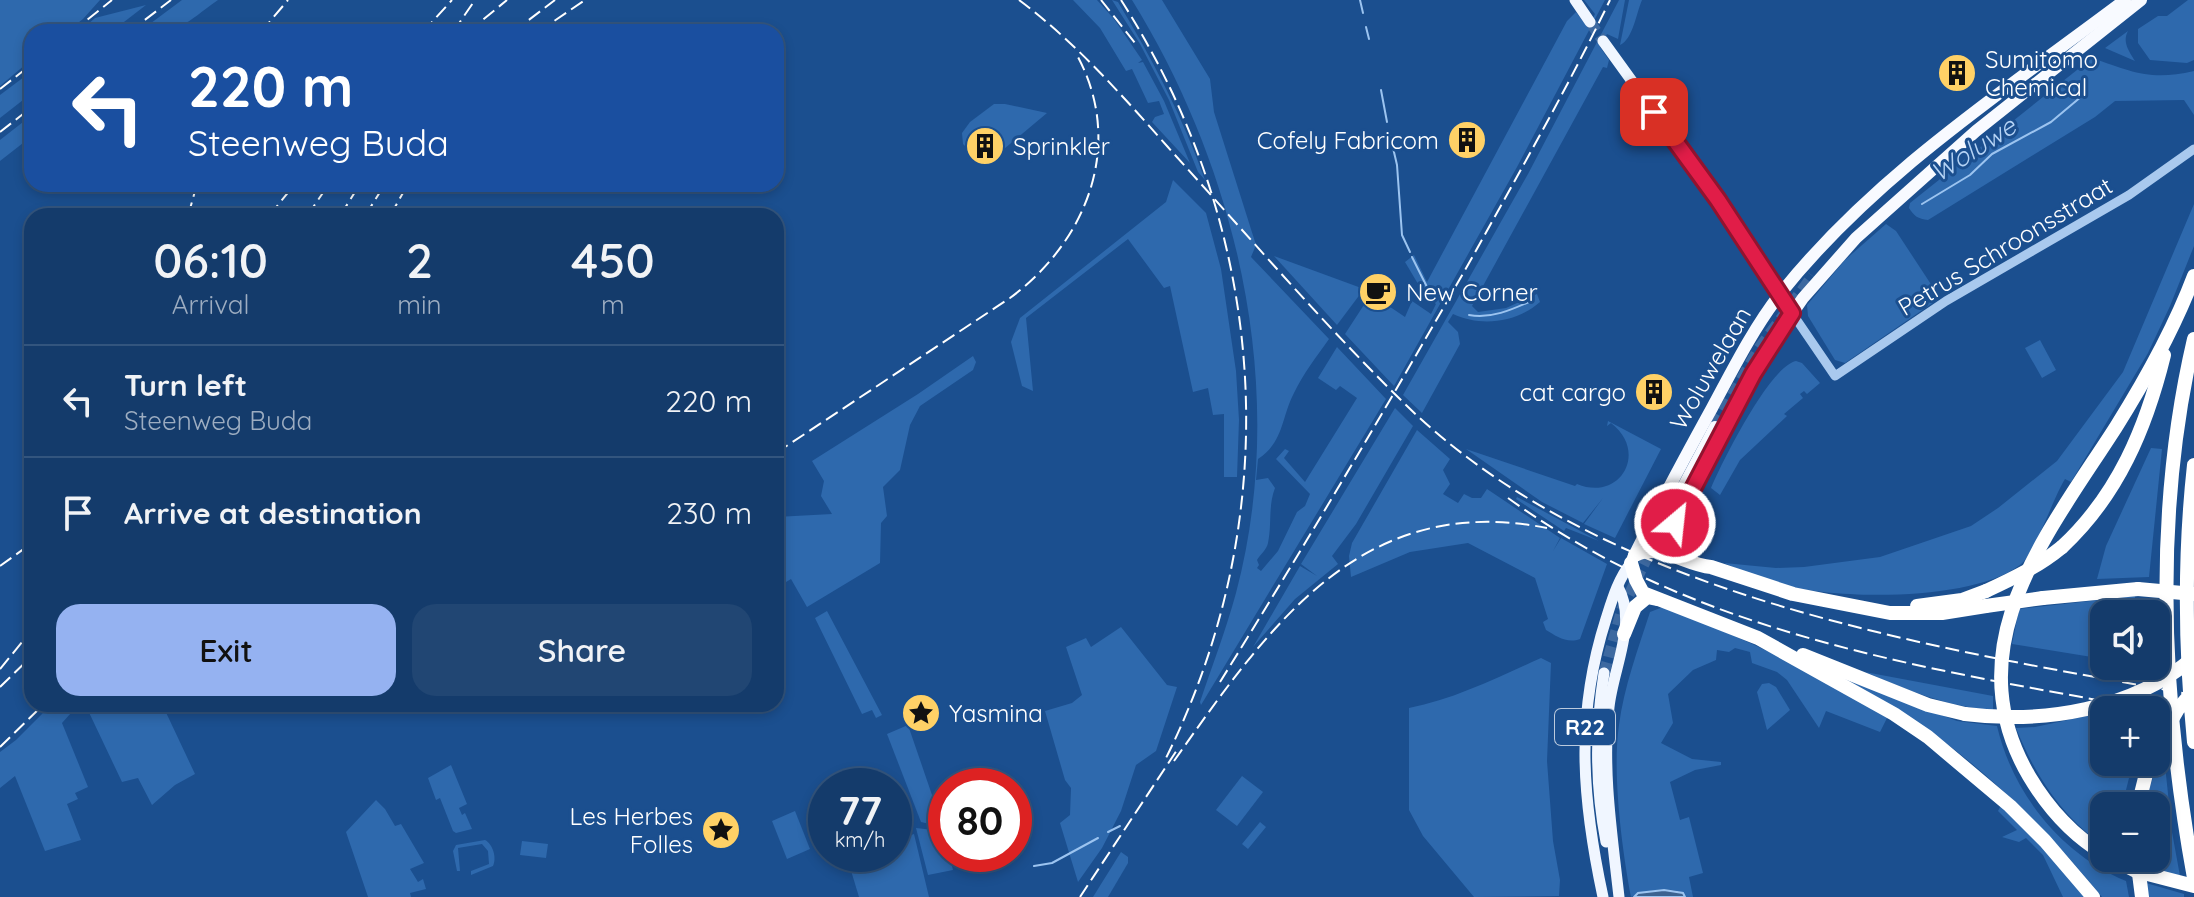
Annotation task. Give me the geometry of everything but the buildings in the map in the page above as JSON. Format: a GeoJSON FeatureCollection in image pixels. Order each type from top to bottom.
{"type":"FeatureCollection","features":[{"type":"Feature","properties":{"kind":"highway","name":"Woluwelaan"},"geometry":{"type":"LineString","coordinates":[[1633,559],[1665,493],[1738,360],[1780,295],[1828,239],[1882,186],[2125,0]]}},
{"type":"Feature","properties":{"kind":"highway","name":"Woluwelaan"},"geometry":{"type":"LineString","coordinates":[[1671,521],[1753,374],[1792,313],[1856,238],[1976,131],[2141,0]]}},
{"type":"Feature","properties":{"kind":"highway","name":"Woluwelaan"},"geometry":{"type":"LineString","coordinates":[[1813,276],[1840,245],[1921,170],[1948,147],[1976,131]]}},
{"type":"Feature","properties":{"kind":"highway"},"geometry":{"type":"LineString","coordinates":[[2090,844],[2054,812],[2020,761],[2004,703],[2003,654],[2012,604],[2029,565],[2137,393],[2170,331],[2194,276]]}},
{"type":"Feature","properties":{"kind":"highway"},"geometry":{"type":"LineString","coordinates":[[1780,295],[1792,313]]}},
{"type":"Feature","properties":{"kind":"highway"},"geometry":{"type":"LineString","coordinates":[[1986,599],[2045,561],[2081,529],[2101,505],[2124,468],[2148,409],[2170,331]]}},
{"type":"Feature","properties":{"kind":"highway"},"geometry":{"type":"LineString","coordinates":[[2194,339],[2180,415],[2171,491],[2168,573],[2174,735],[2194,878]]}},
{"type":"Feature","properties":{"kind":"highway","name":"Woluwelaan"},"geometry":{"type":"LineString","coordinates":[[1671,521],[1715,427]]}},
{"type":"Feature","properties":{"kind":"highway"},"geometry":{"type":"LineString","coordinates":[[2194,465],[2187,605],[2194,742]]}},
{"type":"Feature","properties":{"kind":"highway"},"geometry":{"type":"LineString","coordinates":[[1671,521],[1674,546],[1711,567]]}},
{"type":"Feature","properties":{"kind":"highway"},"geometry":{"type":"LineString","coordinates":[[2194,594],[2138,589],[2043,598],[1986,599],[1942,613],[1890,613],[1793,594],[1657,550],[1641,551],[1633,559],[1639,588],[1643,593],[1928,705],[1965,714],[1992,718],[2039,717],[2097,707],[2156,682],[2194,657]]}},
{"type":"Feature","properties":{"kind":"highway","name":"R22"},"geometry":{"type":"LineString","coordinates":[[1624,634],[1637,604],[1647,597],[1658,599]]}},
{"type":"Feature","properties":{"kind":"highway"},"geometry":{"type":"LineString","coordinates":[[1758,638],[1894,714],[1938,745],[2036,832],[2093,897]]}},
{"type":"Feature","properties":{"kind":"highway"},"geometry":{"type":"LineString","coordinates":[[2170,723],[2194,690]]}},
{"type":"Feature","properties":{"kind":"highway"},"geometry":{"type":"LineString","coordinates":[[2139,872],[2194,886]]}},
{"type":"Feature","properties":{"kind":"highway"},"geometry":{"type":"LineString","coordinates":[[2139,872],[2142,897]]}},
{"type":"Feature","properties":{"kind":"main road"},"geometry":{"type":"LineString","coordinates":[[1575,0],[1590,22]]}},
{"type":"Feature","properties":{"kind":"main road"},"geometry":{"type":"LineString","coordinates":[[1603,41],[1718,200],[1780,295]]}},
{"type":"Feature","properties":{"kind":"main road","name":"Woluwelaan"},"geometry":{"type":"LineString","coordinates":[[1603,897],[1587,814],[1584,739],[1587,701],[1596,653],[1618,587],[1633,559]]}},
{"type":"Feature","properties":{"kind":"main road","name":"R22"},"geometry":{"type":"LineString","coordinates":[[1618,587],[1626,605],[1624,634],[1609,703],[1607,730],[1611,834],[1618,897]]}},
{"type":"Feature","properties":{"kind":"main road","name":"R22"},"geometry":{"type":"LineString","coordinates":[[1604,673],[1597,730],[1598,794],[1618,897]]}},
{"type":"Feature","properties":{"kind":"street","name":"Petrus Schroonsstraat"},"geometry":{"type":"LineString","coordinates":[[1792,313],[1835,376],[1946,301],[2129,195],[2194,149]]}},
{"type":"Feature","properties":{"kind":"shaded area"},"geometry":{"type":"Polygon","coordinates":[[[0,0],[100,0],[76,24],[24,24],[24,66],[0,86],[0,0]]]}},
{"type":"Feature","properties":{"kind":"shaded area"},"geometry":{"type":"Polygon","coordinates":[[[182,0],[218,0],[184,24],[150,24],[182,0]]]}},
{"type":"Feature","properties":{"kind":"shaded area"},"geometry":{"type":"Polygon","coordinates":[[[1073,0],[1097,0],[1114,19],[1142,60],[1138,63],[1143,62],[1164,101],[1190,163],[1152,122],[1155,117],[1164,114],[1159,101],[1148,103],[1132,69],[1126,71],[1100,28],[1073,0]]]}},
{"type":"Feature","properties":{"kind":"shaded area"},"geometry":{"type":"Polygon","coordinates":[[[1112,0],[1118,2],[1155,67],[1187,133],[1205,180],[1198,172],[1169,100],[1140,44],[1112,0]]]}},
{"type":"Feature","properties":{"kind":"shaded area"},"geometry":{"type":"Polygon","coordinates":[[[1132,0],[1162,0],[1210,79],[1214,112],[1256,245],[1251,257],[1329,339],[1298,386],[1273,445],[1258,459],[1256,480],[1268,478],[1275,488],[1268,543],[1257,560],[1257,568],[1261,571],[1278,551],[1297,512],[1305,506],[1310,494],[1276,459],[1285,449],[1289,451],[1284,458],[1305,482],[1357,398],[1340,386],[1336,390],[1318,378],[1337,347],[1386,399],[1201,705],[1236,593],[1251,517],[1257,440],[1255,363],[1244,286],[1226,211],[1201,138],[1169,67],[1132,0]]]}},
{"type":"Feature","properties":{"kind":"shaded area"},"geometry":{"type":"Polygon","coordinates":[[[1584,0],[1605,0],[1517,167],[1394,386],[1345,334],[1371,294],[1405,317],[1412,301],[1431,314],[1436,304],[1424,294],[1405,262],[1414,255],[1427,282],[1567,21],[1576,12],[1588,28],[1595,14],[1584,0]]]}},
{"type":"Feature","properties":{"kind":"shaded area"},"geometry":{"type":"Polygon","coordinates":[[[1619,0],[1625,0],[1618,39],[1607,34],[1600,47],[1609,60],[1607,68],[1603,67],[1472,306],[1478,312],[1506,308],[1537,294],[1540,302],[1520,315],[1498,321],[1475,321],[1453,314],[1448,322],[1458,332],[1460,344],[1422,413],[1403,395],[1528,174],[1619,0]]]}},
{"type":"Feature","properties":{"kind":"shaded area"},"geometry":{"type":"Polygon","coordinates":[[[1629,0],[1642,0],[1631,32],[1620,45],[1629,0]]]}},
{"type":"Feature","properties":{"kind":"shaded area"},"geometry":{"type":"Polygon","coordinates":[[[2188,0],[2194,0],[2194,60],[2187,63],[2150,60],[2138,43],[2138,29],[2158,16],[2167,16],[2188,0]]]}},
{"type":"Feature","properties":{"kind":"shaded area"},"geometry":{"type":"Polygon","coordinates":[[[146,5],[121,24],[88,24],[95,18],[146,5]]]}},
{"type":"Feature","properties":{"kind":"shaded area"},"geometry":{"type":"Polygon","coordinates":[[[2128,31],[2126,43],[2135,61],[2105,48],[2128,31]]]}},
{"type":"Feature","properties":{"kind":"shaded area"},"geometry":{"type":"Polygon","coordinates":[[[2092,58],[2153,75],[2194,71],[2194,115],[2184,100],[2115,101],[2095,117],[1928,220],[1913,213],[1910,203],[2092,58]]]}},
{"type":"Feature","properties":{"kind":"shaded area"},"geometry":{"type":"Polygon","coordinates":[[[24,77],[24,99],[0,118],[0,95],[24,77]]]}},
{"type":"Feature","properties":{"kind":"shaded area"},"geometry":{"type":"Polygon","coordinates":[[[994,104],[1047,113],[992,159],[978,159],[963,144],[962,133],[970,122],[994,104]]]}},
{"type":"Feature","properties":{"kind":"shaded area"},"geometry":{"type":"Polygon","coordinates":[[[24,121],[24,142],[0,161],[0,140],[24,121]]]}},
{"type":"Feature","properties":{"kind":"shaded area"},"geometry":{"type":"Polygon","coordinates":[[[1173,180],[1206,213],[1221,269],[1236,371],[1239,420],[1237,477],[1224,477],[1224,414],[1213,415],[1208,388],[1193,392],[1170,286],[1164,288],[1128,239],[1026,318],[1033,391],[1022,386],[1011,342],[1020,318],[1166,202],[1173,180]]]}},
{"type":"Feature","properties":{"kind":"shaded area"},"geometry":{"type":"Polygon","coordinates":[[[2194,204],[2194,246],[2148,353],[2071,482],[2065,479],[2032,550],[2020,565],[1997,577],[1968,586],[1934,592],[1861,595],[1794,588],[1769,582],[1724,563],[1804,567],[1880,557],[1971,526],[1998,508],[2057,461],[2123,372],[2194,204]]]}},
{"type":"Feature","properties":{"kind":"shaded area"},"geometry":{"type":"Polygon","coordinates":[[[1886,224],[1896,231],[1940,298],[1845,363],[1835,360],[1808,316],[1807,305],[1845,260],[1886,224]]]}},
{"type":"Feature","properties":{"kind":"shaded area"},"geometry":{"type":"Polygon","coordinates":[[[1274,256],[1364,289],[1337,325],[1274,256]]]}},
{"type":"Feature","properties":{"kind":"shaded area"},"geometry":{"type":"Polygon","coordinates":[[[2040,340],[2056,370],[2042,378],[2025,348],[2040,340]]]}},
{"type":"Feature","properties":{"kind":"shaded area"},"geometry":{"type":"Polygon","coordinates":[[[973,356],[976,362],[973,370],[920,406],[910,425],[900,470],[883,487],[887,516],[881,523],[880,563],[807,607],[791,579],[784,583],[784,517],[832,514],[821,496],[824,481],[812,461],[973,356]]]}},
{"type":"Feature","properties":{"kind":"shaded area"},"geometry":{"type":"Polygon","coordinates":[[[1796,361],[1802,363],[1820,383],[1807,394],[1804,391],[1800,394],[1803,398],[1784,414],[1787,416],[1740,460],[1720,495],[1711,488],[1736,438],[1773,379],[1796,361]]]}},
{"type":"Feature","properties":{"kind":"shaded area"},"geometry":{"type":"Polygon","coordinates":[[[1395,408],[1413,426],[1356,524],[1332,556],[1338,564],[1295,599],[1253,647],[1300,566],[1317,576],[1301,564],[1395,408]]]}},
{"type":"Feature","properties":{"kind":"shaded area"},"geometry":{"type":"Polygon","coordinates":[[[1608,421],[1661,449],[1615,538],[1584,524],[1603,498],[1583,523],[1542,502],[1466,449],[1575,486],[1606,486],[1617,480],[1628,460],[1628,447],[1622,435],[1611,423],[1607,426],[1608,421]]]}},
{"type":"Feature","properties":{"kind":"shaded area"},"geometry":{"type":"Polygon","coordinates":[[[1417,430],[1450,459],[1443,470],[1450,484],[1443,494],[1458,503],[1464,494],[1481,498],[1487,489],[1560,538],[1553,551],[1561,538],[1607,564],[1580,639],[1566,640],[1546,630],[1543,622],[1548,619],[1535,578],[1468,543],[1410,552],[1351,577],[1349,556],[1352,543],[1417,430]]]}},
{"type":"Feature","properties":{"kind":"shaded area"},"geometry":{"type":"Polygon","coordinates":[[[2151,448],[2162,449],[2149,577],[2097,579],[2106,546],[2151,448]]]}},
{"type":"Feature","properties":{"kind":"shaded area"},"geometry":{"type":"Polygon","coordinates":[[[1517,497],[1599,541],[1566,528],[1564,531],[1517,497]]]}},
{"type":"Feature","properties":{"kind":"shaded area"},"geometry":{"type":"Polygon","coordinates":[[[2135,596],[2135,600],[2099,600],[2135,596]]]}},
{"type":"Feature","properties":{"kind":"shaded area"},"geometry":{"type":"Polygon","coordinates":[[[2090,601],[2090,657],[2012,644],[2019,609],[2090,601]]]}},
{"type":"Feature","properties":{"kind":"shaded area"},"geometry":{"type":"Polygon","coordinates":[[[1663,607],[1778,656],[1834,685],[1887,718],[1880,732],[1826,711],[1819,728],[1787,680],[1777,672],[1752,663],[1750,652],[1735,648],[1729,652],[1717,650],[1716,660],[1693,670],[1668,694],[1673,723],[1661,743],[1692,759],[1721,762],[1721,765],[1695,770],[1670,782],[1680,820],[1689,817],[1703,873],[1689,877],[1693,897],[1663,890],[1631,897],[1617,788],[1619,725],[1628,682],[1650,612],[1663,607]]]}},
{"type":"Feature","properties":{"kind":"shaded area"},"geometry":{"type":"Polygon","coordinates":[[[827,611],[882,715],[876,718],[872,710],[862,714],[815,618],[827,611]]]}},
{"type":"Feature","properties":{"kind":"shaded area"},"geometry":{"type":"Polygon","coordinates":[[[1121,627],[1167,685],[1177,687],[1156,751],[1136,765],[1121,811],[1102,848],[1078,882],[1060,823],[1070,815],[1071,788],[1065,780],[1045,711],[1072,703],[1082,695],[1066,647],[1086,638],[1091,647],[1121,627]]]}},
{"type":"Feature","properties":{"kind":"shaded area"},"geometry":{"type":"Polygon","coordinates":[[[1541,658],[1551,663],[1547,761],[1553,841],[1560,880],[1559,896],[1474,897],[1423,836],[1409,810],[1409,708],[1460,693],[1541,658]]]}},
{"type":"Feature","properties":{"kind":"shaded area"},"geometry":{"type":"Polygon","coordinates":[[[1829,671],[1957,721],[1997,726],[2015,775],[2043,819],[2090,861],[2090,872],[2108,872],[2126,881],[2129,897],[2102,897],[2042,829],[1978,769],[1944,741],[1829,671]]]}},
{"type":"Feature","properties":{"kind":"shaded area"},"geometry":{"type":"Polygon","coordinates":[[[1865,672],[1993,696],[1993,710],[1944,701],[1865,672]]]}},
{"type":"Feature","properties":{"kind":"shaded area"},"geometry":{"type":"Polygon","coordinates":[[[1769,683],[1776,687],[1790,710],[1767,730],[1757,692],[1762,684],[1769,683]]]}},
{"type":"Feature","properties":{"kind":"shaded area"},"geometry":{"type":"Polygon","coordinates":[[[44,712],[72,712],[62,723],[88,787],[75,793],[78,799],[67,804],[81,840],[45,851],[15,776],[0,788],[0,752],[44,712]]]}},
{"type":"Feature","properties":{"kind":"shaded area"},"geometry":{"type":"Polygon","coordinates":[[[89,712],[166,712],[195,774],[175,785],[152,805],[138,778],[122,782],[89,712]]]}},
{"type":"Feature","properties":{"kind":"shaded area"},"geometry":{"type":"Polygon","coordinates":[[[2090,715],[2090,776],[2130,776],[2126,792],[2090,792],[2090,835],[2051,793],[2016,728],[2090,715]]]}},
{"type":"Feature","properties":{"kind":"shaded area"},"geometry":{"type":"Polygon","coordinates":[[[908,725],[928,783],[928,824],[921,822],[912,799],[912,768],[900,768],[887,734],[908,725]]]}},
{"type":"Feature","properties":{"kind":"shaded area"},"geometry":{"type":"Polygon","coordinates":[[[451,765],[467,804],[459,808],[462,815],[465,813],[472,829],[456,833],[440,798],[436,800],[428,778],[451,765]]]}},
{"type":"Feature","properties":{"kind":"shaded area"},"geometry":{"type":"Polygon","coordinates":[[[1242,776],[1263,792],[1237,826],[1216,810],[1242,776]]]}},
{"type":"Feature","properties":{"kind":"shaded area"},"geometry":{"type":"Polygon","coordinates":[[[2154,776],[2166,776],[2168,792],[2148,792],[2154,776]]]}},
{"type":"Feature","properties":{"kind":"shaded area"},"geometry":{"type":"Polygon","coordinates":[[[376,800],[395,826],[401,824],[424,863],[410,869],[418,882],[423,879],[426,889],[410,893],[411,897],[368,897],[346,832],[376,800]]]}},
{"type":"Feature","properties":{"kind":"shaded area"},"geometry":{"type":"Polygon","coordinates":[[[2001,805],[2059,863],[2086,897],[2063,897],[2043,855],[2026,838],[2019,842],[2002,837],[2017,830],[1998,811],[2001,805]]]}},
{"type":"Feature","properties":{"kind":"shaded area"},"geometry":{"type":"Polygon","coordinates":[[[795,811],[808,850],[787,859],[772,821],[795,811]]]}},
{"type":"Feature","properties":{"kind":"shaded area"},"geometry":{"type":"Polygon","coordinates":[[[2170,813],[2172,832],[2180,876],[2165,872],[2170,872],[2170,813]]]}},
{"type":"Feature","properties":{"kind":"shaded area"},"geometry":{"type":"Polygon","coordinates":[[[1260,822],[1266,827],[1248,849],[1242,844],[1260,822]]]}},
{"type":"Feature","properties":{"kind":"shaded area"},"geometry":{"type":"Polygon","coordinates":[[[916,828],[928,829],[928,872],[943,872],[928,875],[916,828]]]}},
{"type":"Feature","properties":{"kind":"shaded area"},"geometry":{"type":"Polygon","coordinates":[[[912,835],[929,897],[859,897],[851,872],[912,872],[912,835]]]}},
{"type":"Feature","properties":{"kind":"shaded area"},"geometry":{"type":"Polygon","coordinates":[[[485,840],[494,852],[493,866],[471,875],[471,871],[489,864],[488,851],[482,844],[458,848],[460,871],[457,871],[453,851],[456,845],[485,840]]]}},
{"type":"Feature","properties":{"kind":"shaded area"},"geometry":{"type":"Polygon","coordinates":[[[522,841],[548,844],[546,858],[520,855],[522,841]]]}},
{"type":"Feature","properties":{"kind":"shaded area"},"geometry":{"type":"Polygon","coordinates":[[[1121,852],[1128,857],[1128,863],[1108,897],[1093,897],[1121,852]]]}},
{"type":"Feature","properties":{"kind":"shaded area"},"geometry":{"type":"Polygon","coordinates":[[[2146,883],[2184,894],[2184,897],[2149,897],[2146,883]]]}},
{"type":"Feature","properties":{"kind":"shaded area"},"geometry":{"type":"Polygon","coordinates":[[[1664,890],[1683,893],[1685,897],[1634,897],[1638,893],[1664,890]]]}},
{"type":"Feature","properties":{"kind":"waterway"},"geometry":{"type":"LineString","coordinates":[[1360,0],[1363,13]]}},
{"type":"Feature","properties":{"kind":"waterway"},"geometry":{"type":"LineString","coordinates":[[1366,27],[1369,39]]}},
{"type":"Feature","properties":{"kind":"waterway"},"geometry":{"type":"LineString","coordinates":[[1381,90],[1387,122]]}},
{"type":"Feature","properties":{"kind":"waterway","name":"Woluwe"},"geometry":{"type":"LineString","coordinates":[[1922,204],[1970,175],[1992,154],[2051,122],[2082,96]]}},
{"type":"Feature","properties":{"kind":"waterway"},"geometry":{"type":"LineString","coordinates":[[1390,135],[1397,165],[1402,235],[1410,252]]}},
{"type":"Feature","properties":{"kind":"waterway"},"geometry":{"type":"LineString","coordinates":[[1412,257],[1430,293]]}},
{"type":"Feature","properties":{"kind":"waterway"},"geometry":{"type":"LineString","coordinates":[[1469,315],[1493,315],[1531,301]]}},
{"type":"Feature","properties":{"kind":"waterway"},"geometry":{"type":"LineString","coordinates":[[1108,832],[1120,826]]}},
{"type":"Feature","properties":{"kind":"waterway"},"geometry":{"type":"LineString","coordinates":[[1034,866],[1052,863],[1098,838]]}},
{"type":"Feature","properties":{"kind":"tunnel"},"geometry":{"type":"LineString","coordinates":[[1590,22],[1603,41]]}},
{"type":"Feature","properties":{"kind":"tunnel"},"geometry":{"type":"LineString","coordinates":[[1715,427],[1759,349],[1813,276]]}},
{"type":"Feature","properties":{"kind":"tunnel"},"geometry":{"type":"LineString","coordinates":[[1604,673],[1622,609],[1666,519]]}},
{"type":"Feature","properties":{"kind":"railway"},"geometry":{"type":"LineString","coordinates":[[82,24],[112,0]]}},
{"type":"Feature","properties":{"kind":"railway"},"geometry":{"type":"LineString","coordinates":[[140,24],[171,0]]}},
{"type":"Feature","properties":{"kind":"railway"},"geometry":{"type":"LineString","coordinates":[[268,24],[288,0]]}},
{"type":"Feature","properties":{"kind":"railway"},"geometry":{"type":"LineString","coordinates":[[430,24],[452,0]]}},
{"type":"Feature","properties":{"kind":"railway"},"geometry":{"type":"LineString","coordinates":[[458,24],[475,0]]}},
{"type":"Feature","properties":{"kind":"railway"},"geometry":{"type":"LineString","coordinates":[[478,24],[507,0]]}},
{"type":"Feature","properties":{"kind":"railway"},"geometry":{"type":"LineString","coordinates":[[524,24],[555,0]]}},
{"type":"Feature","properties":{"kind":"railway"},"geometry":{"type":"LineString","coordinates":[[550,24],[585,0]]}},
{"type":"Feature","properties":{"kind":"railway"},"geometry":{"type":"LineString","coordinates":[[1019,0],[1101,73],[1317,313],[1406,405],[1486,471],[1576,525],[1674,569],[1776,605],[1988,657],[2194,695]]}},
{"type":"Feature","properties":{"kind":"railway"},"geometry":{"type":"LineString","coordinates":[[1101,0],[1135,43]]}},
{"type":"Feature","properties":{"kind":"railway"},"geometry":{"type":"LineString","coordinates":[[1121,0],[1170,89],[1208,181],[1232,276],[1245,373],[1244,471],[1231,568],[1205,664],[1166,758]]}},
{"type":"Feature","properties":{"kind":"railway"},"geometry":{"type":"LineString","coordinates":[[1220,682],[1473,256],[1561,97],[1610,0]]}},
{"type":"Feature","properties":{"kind":"railway"},"geometry":{"type":"LineString","coordinates":[[784,448],[1010,298],[1037,275],[1059,249],[1077,221],[1090,190],[1097,158],[1098,124],[1092,91],[1078,57]]}},
{"type":"Feature","properties":{"kind":"railway"},"geometry":{"type":"LineString","coordinates":[[0,89],[24,70]]}},
{"type":"Feature","properties":{"kind":"railway"},"geometry":{"type":"LineString","coordinates":[[0,132],[24,113]]}},
{"type":"Feature","properties":{"kind":"railway"},"geometry":{"type":"LineString","coordinates":[[190,208],[195,192]]}},
{"type":"Feature","properties":{"kind":"railway"},"geometry":{"type":"LineString","coordinates":[[276,208],[288,192]]}},
{"type":"Feature","properties":{"kind":"railway"},"geometry":{"type":"LineString","coordinates":[[312,208],[324,192]]}},
{"type":"Feature","properties":{"kind":"railway"},"geometry":{"type":"LineString","coordinates":[[345,208],[355,192]]}},
{"type":"Feature","properties":{"kind":"railway"},"geometry":{"type":"LineString","coordinates":[[370,208],[380,192]]}},
{"type":"Feature","properties":{"kind":"railway"},"geometry":{"type":"LineString","coordinates":[[394,208],[404,192]]}},
{"type":"Feature","properties":{"kind":"railway"},"geometry":{"type":"LineString","coordinates":[[1508,498],[1582,545],[1658,584],[1737,615],[1900,661],[2090,699]]}},
{"type":"Feature","properties":{"kind":"railway"},"geometry":{"type":"LineString","coordinates":[[1174,761],[1246,663],[1284,619],[1326,581],[1372,550],[1423,530],[1481,522],[1547,528]]}},
{"type":"Feature","properties":{"kind":"railway"},"geometry":{"type":"LineString","coordinates":[[0,566],[24,549]]}},
{"type":"Feature","properties":{"kind":"railway"},"geometry":{"type":"LineString","coordinates":[[0,669],[24,640]]}},
{"type":"Feature","properties":{"kind":"railway"},"geometry":{"type":"LineString","coordinates":[[0,687],[24,664]]}},
{"type":"Feature","properties":{"kind":"railway"},"geometry":{"type":"LineString","coordinates":[[2170,709],[2194,713]]}},
{"type":"Feature","properties":{"kind":"railway"},"geometry":{"type":"LineString","coordinates":[[0,747],[36,712]]}},
{"type":"Feature","properties":{"kind":"railway"},"geometry":{"type":"LineString","coordinates":[[1080,897],[1177,750]]}},
{"type":"Feature","properties":{"kind":"place","name":"Sumitomo Chemical"},"geometry":{"type":"Point","coordinates":[1957,73]}},
{"type":"Feature","properties":{"kind":"place","name":"Cofely Fabricom"},"geometry":{"type":"Point","coordinates":[1467,140]}},
{"type":"Feature","properties":{"kind":"place","name":"Sprinkler"},"geometry":{"type":"Point","coordinates":[985,146]}},
{"type":"Feature","properties":{"kind":"place","name":"New Corner"},"geometry":{"type":"Point","coordinates":[1378,292]}},
{"type":"Feature","properties":{"kind":"place","name":"cat cargo"},"geometry":{"type":"Point","coordinates":[1654,392]}},
{"type":"Feature","properties":{"kind":"place","name":"Yasmina"},"geometry":{"type":"Point","coordinates":[921,713]}},
{"type":"Feature","properties":{"kind":"place","name":"Les Herbes Folles"},"geometry":{"type":"Point","coordinates":[721,830]}},
{"type":"Feature","properties":{"kind":"route"},"geometry":{"type":"LineString","coordinates":[[1654,112],[1718,200],[1792,313],[1753,374],[1675,523]]}}]}
